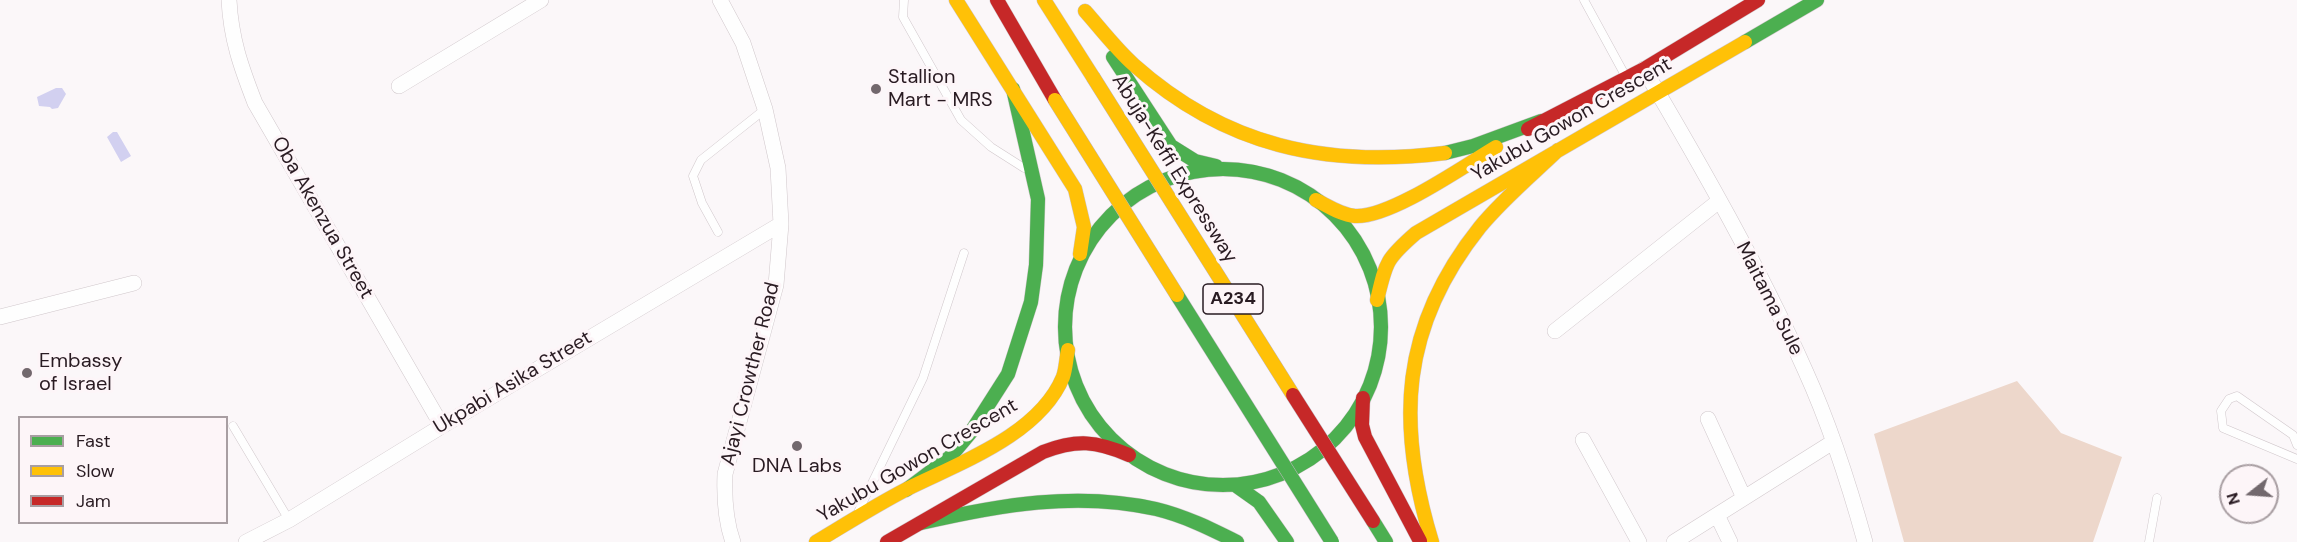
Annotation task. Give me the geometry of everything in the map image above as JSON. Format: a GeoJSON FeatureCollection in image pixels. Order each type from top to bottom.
{"type":"FeatureCollection","features":[{"type":"Feature","properties":{"kind":"main road"},"geometry":{"type":"LineString","coordinates":[[956,0],[1074,189],[1084,227],[1083,246],[1067,310],[1068,350],[1072,375],[1090,413],[1103,430],[1129,455]]}},
{"type":"Feature","properties":{"kind":"main road","name":"A234"},"geometry":{"type":"LineString","coordinates":[[997,0],[1055,100],[1332,542]]}},
{"type":"Feature","properties":{"kind":"main road","name":"Abuja-Keffi Expressway"},"geometry":{"type":"LineString","coordinates":[[1044,0],[1386,542]]}},
{"type":"Feature","properties":{"kind":"main road","name":"Yakubu Gowon Crescent"},"geometry":{"type":"LineString","coordinates":[[1316,200],[1356,216],[1374,213],[1402,200],[1541,121],[1644,69],[1758,0]]}},
{"type":"Feature","properties":{"kind":"main road","name":"Yakubu Gowon Crescent"},"geometry":{"type":"LineString","coordinates":[[1377,300],[1385,265],[1396,250],[1416,233],[1817,0]]}},
{"type":"Feature","properties":{"kind":"main road"},"geometry":{"type":"LineString","coordinates":[[1082,5],[1133,64],[1183,104],[1233,130],[1298,152],[1372,160],[1453,152],[1541,121]]}},
{"type":"Feature","properties":{"kind":"main road","name":"Abuja-Keffi Expressway"},"geometry":{"type":"LineString","coordinates":[[1082,5],[1127,81],[1171,146],[1195,161],[1226,169]]}},
{"type":"Feature","properties":{"kind":"main road"},"geometry":{"type":"LineString","coordinates":[[906,490],[950,458],[971,432],[1008,374],[1031,302],[1036,265],[1038,199],[1013,89]]}},
{"type":"Feature","properties":{"kind":"main road"},"geometry":{"type":"LineString","coordinates":[[1432,542],[1422,514],[1409,426],[1412,368],[1426,315],[1438,290],[1481,225],[1558,150]]}},
{"type":"Feature","properties":{"kind":"main road"},"geometry":{"type":"LineString","coordinates":[[887,542],[1043,452],[1078,441],[1094,442],[1129,455],[1157,472],[1182,480],[1209,485],[1235,485],[1262,481],[1287,472],[1311,459],[1332,441],[1350,421],[1373,374],[1380,325],[1377,300],[1371,277],[1356,244],[1334,216],[1316,200],[1273,177],[1250,171],[1226,169],[1198,170],[1172,177],[1139,193],[1104,221],[1088,243],[1076,268]]}},
{"type":"Feature","properties":{"kind":"main road","name":"Yakubu Gowon Crescent"},"geometry":{"type":"LineString","coordinates":[[816,542],[1023,426],[1044,408],[1062,382],[1068,361],[1068,350]]}},
{"type":"Feature","properties":{"kind":"main road"},"geometry":{"type":"LineString","coordinates":[[1363,398],[1362,425],[1365,437],[1420,542]]}},
{"type":"Feature","properties":{"kind":"main road"},"geometry":{"type":"LineString","coordinates":[[1235,485],[1250,492],[1287,542]]}},
{"type":"Feature","properties":{"kind":"main road"},"geometry":{"type":"LineString","coordinates":[[921,523],[979,509],[1040,500],[1116,501],[1160,511],[1237,542]]}},
{"type":"Feature","properties":{"kind":"street","name":"Oba Akenzua Street"},"geometry":{"type":"LineString","coordinates":[[229,0],[230,25],[237,58],[255,103],[442,426]]}},
{"type":"Feature","properties":{"kind":"street"},"geometry":{"type":"LineString","coordinates":[[399,86],[541,0]]}},
{"type":"Feature","properties":{"kind":"street","name":"Ajayi Crowther Road"},"geometry":{"type":"LineString","coordinates":[[720,0],[742,43],[765,109],[778,168],[781,224],[776,285],[725,474],[724,500],[732,542]]}},
{"type":"Feature","properties":{"kind":"street","name":"Maitama Sule"},"geometry":{"type":"LineString","coordinates":[[1644,69],[1719,201],[1780,316],[1806,372],[1849,484],[1865,542]]}},
{"type":"Feature","properties":{"kind":"street"},"geometry":{"type":"LineString","coordinates":[[1555,331],[1719,201]]}},
{"type":"Feature","properties":{"kind":"street","name":"Ukpabi Asika Street"},"geometry":{"type":"LineString","coordinates":[[246,542],[289,520],[781,224]]}},
{"type":"Feature","properties":{"kind":"street"},"geometry":{"type":"LineString","coordinates":[[0,316],[134,283]]}},
{"type":"Feature","properties":{"kind":"street"},"geometry":{"type":"LineString","coordinates":[[1708,419],[1744,498]]}},
{"type":"Feature","properties":{"kind":"street"},"geometry":{"type":"LineString","coordinates":[[1583,440],[1639,542]]}},
{"type":"Feature","properties":{"kind":"street"},"geometry":{"type":"LineString","coordinates":[[1674,542],[1833,442]]}},
{"type":"Feature","properties":{"kind":"street"},"geometry":{"type":"LineString","coordinates":[[1717,515],[1730,542]]}},
{"type":"Feature","properties":{"kind":"lane"},"geometry":{"type":"LineString","coordinates":[[904,0],[903,17],[962,120],[991,147],[1032,174]]}},
{"type":"Feature","properties":{"kind":"lane"},"geometry":{"type":"LineString","coordinates":[[1584,0],[1626,78]]}},
{"type":"Feature","properties":{"kind":"lane"},"geometry":{"type":"LineString","coordinates":[[718,232],[702,203],[693,176],[701,160],[765,109]]}},
{"type":"Feature","properties":{"kind":"lane"},"geometry":{"type":"LineString","coordinates":[[855,519],[922,378],[964,253]]}},
{"type":"Feature","properties":{"kind":"lane"},"geometry":{"type":"LineString","coordinates":[[2297,445],[2293,435],[2237,396],[2229,399],[2221,411],[2223,428],[2297,459]]}},
{"type":"Feature","properties":{"kind":"lane"},"geometry":{"type":"LineString","coordinates":[[233,426],[289,520]]}},
{"type":"Feature","properties":{"kind":"lane"},"geometry":{"type":"LineString","coordinates":[[2149,542],[2157,498]]}},
{"type":"Feature","properties":{"kind":"shaded area"},"geometry":{"type":"Polygon","coordinates":[[[2017,381],[2061,433],[2122,457],[2093,542],[1904,542],[1874,434],[2017,381]]]}},
{"type":"Feature","properties":{"kind":"water"},"geometry":{"type":"Polygon","coordinates":[[[56,88],[62,88],[66,94],[58,108],[39,106],[37,97],[56,88]]]}},
{"type":"Feature","properties":{"kind":"water"},"geometry":{"type":"Polygon","coordinates":[[[117,132],[131,156],[121,162],[107,137],[117,132]]]}},
{"type":"Feature","properties":{"kind":"traffic: fast"},"geometry":{"type":"LineString","coordinates":[[1745,42],[1817,0]]}},
{"type":"Feature","properties":{"kind":"traffic: fast"},"geometry":{"type":"LineString","coordinates":[[1113,57],[1171,146],[1195,161],[1216,166]]}},
{"type":"Feature","properties":{"kind":"traffic: fast"},"geometry":{"type":"LineString","coordinates":[[906,490],[950,457],[971,432],[1008,374],[1031,302],[1036,265],[1038,199],[1013,89]]}},
{"type":"Feature","properties":{"kind":"traffic: fast"},"geometry":{"type":"LineString","coordinates":[[1445,153],[1473,146],[1541,121]]}},
{"type":"Feature","properties":{"kind":"traffic: fast"},"geometry":{"type":"LineString","coordinates":[[1223,169],[1269,176],[1283,181],[1311,196],[1345,227],[1369,267],[1377,296],[1381,327],[1374,373],[1369,387],[1354,415],[1323,449],[1283,473],[1254,481],[1223,485],[1177,478],[1163,473],[1135,458],[1101,427],[1077,387],[1069,358],[1065,327],[1072,281],[1077,267],[1092,239],[1123,205],[1163,181],[1192,173],[1223,169]]}},
{"type":"Feature","properties":{"kind":"traffic: fast"},"geometry":{"type":"LineString","coordinates":[[1177,295],[1332,542]]}},
{"type":"Feature","properties":{"kind":"traffic: fast"},"geometry":{"type":"LineString","coordinates":[[1235,485],[1259,502],[1287,542]]}},
{"type":"Feature","properties":{"kind":"traffic: fast"},"geometry":{"type":"LineString","coordinates":[[921,523],[1009,506],[1097,501],[1167,512],[1198,523],[1237,542]]}},
{"type":"Feature","properties":{"kind":"traffic: fast"},"geometry":{"type":"LineString","coordinates":[[1373,521],[1386,542]]}},
{"type":"Feature","properties":{"kind":"traffic: slow"},"geometry":{"type":"LineString","coordinates":[[956,0],[1075,189],[1084,227],[1080,254]]}},
{"type":"Feature","properties":{"kind":"traffic: slow"},"geometry":{"type":"LineString","coordinates":[[1044,0],[1093,77]]}},
{"type":"Feature","properties":{"kind":"traffic: slow"},"geometry":{"type":"LineString","coordinates":[[1085,11],[1127,59],[1169,93],[1204,115],[1241,132],[1279,145],[1318,153],[1359,157],[1401,157],[1445,153]]}},
{"type":"Feature","properties":{"kind":"traffic: slow"},"geometry":{"type":"LineString","coordinates":[[1377,300],[1389,262],[1416,233],[1745,42]]}},
{"type":"Feature","properties":{"kind":"traffic: slow"},"geometry":{"type":"LineString","coordinates":[[1093,77],[1293,395]]}},
{"type":"Feature","properties":{"kind":"traffic: slow"},"geometry":{"type":"LineString","coordinates":[[1055,100],[1177,295]]}},
{"type":"Feature","properties":{"kind":"traffic: slow"},"geometry":{"type":"LineString","coordinates":[[1316,200],[1335,210],[1355,216],[1387,209],[1427,189],[1496,147]]}},
{"type":"Feature","properties":{"kind":"traffic: slow"},"geometry":{"type":"LineString","coordinates":[[1432,542],[1420,499],[1413,457],[1410,417],[1412,378],[1420,340],[1434,302],[1453,264],[1489,217],[1558,150]]}},
{"type":"Feature","properties":{"kind":"traffic: slow"},"geometry":{"type":"LineString","coordinates":[[816,542],[895,495],[996,445],[1017,431],[1052,397],[1063,377],[1068,350]]}},
{"type":"Feature","properties":{"kind":"traffic: jam"},"geometry":{"type":"LineString","coordinates":[[997,0],[1055,100]]}},
{"type":"Feature","properties":{"kind":"traffic: jam"},"geometry":{"type":"LineString","coordinates":[[1528,129],[1644,69],[1758,0]]}},
{"type":"Feature","properties":{"kind":"traffic: jam"},"geometry":{"type":"LineString","coordinates":[[1293,395],[1373,521]]}},
{"type":"Feature","properties":{"kind":"traffic: jam"},"geometry":{"type":"LineString","coordinates":[[1363,398],[1362,425],[1365,437],[1420,541]]}},
{"type":"Feature","properties":{"kind":"traffic: jam"},"geometry":{"type":"LineString","coordinates":[[887,542],[1043,452],[1066,445],[1086,443],[1129,455]]}},
{"type":"Feature","properties":{"kind":"place","name":"Stallion Mart - MRS"},"geometry":{"type":"Point","coordinates":[876,89]}},
{"type":"Feature","properties":{"kind":"place","name":"Embassy of Israel"},"geometry":{"type":"Point","coordinates":[27,373]}},
{"type":"Feature","properties":{"kind":"place","name":"DNA Labs"},"geometry":{"type":"Point","coordinates":[797,446]}}]}
